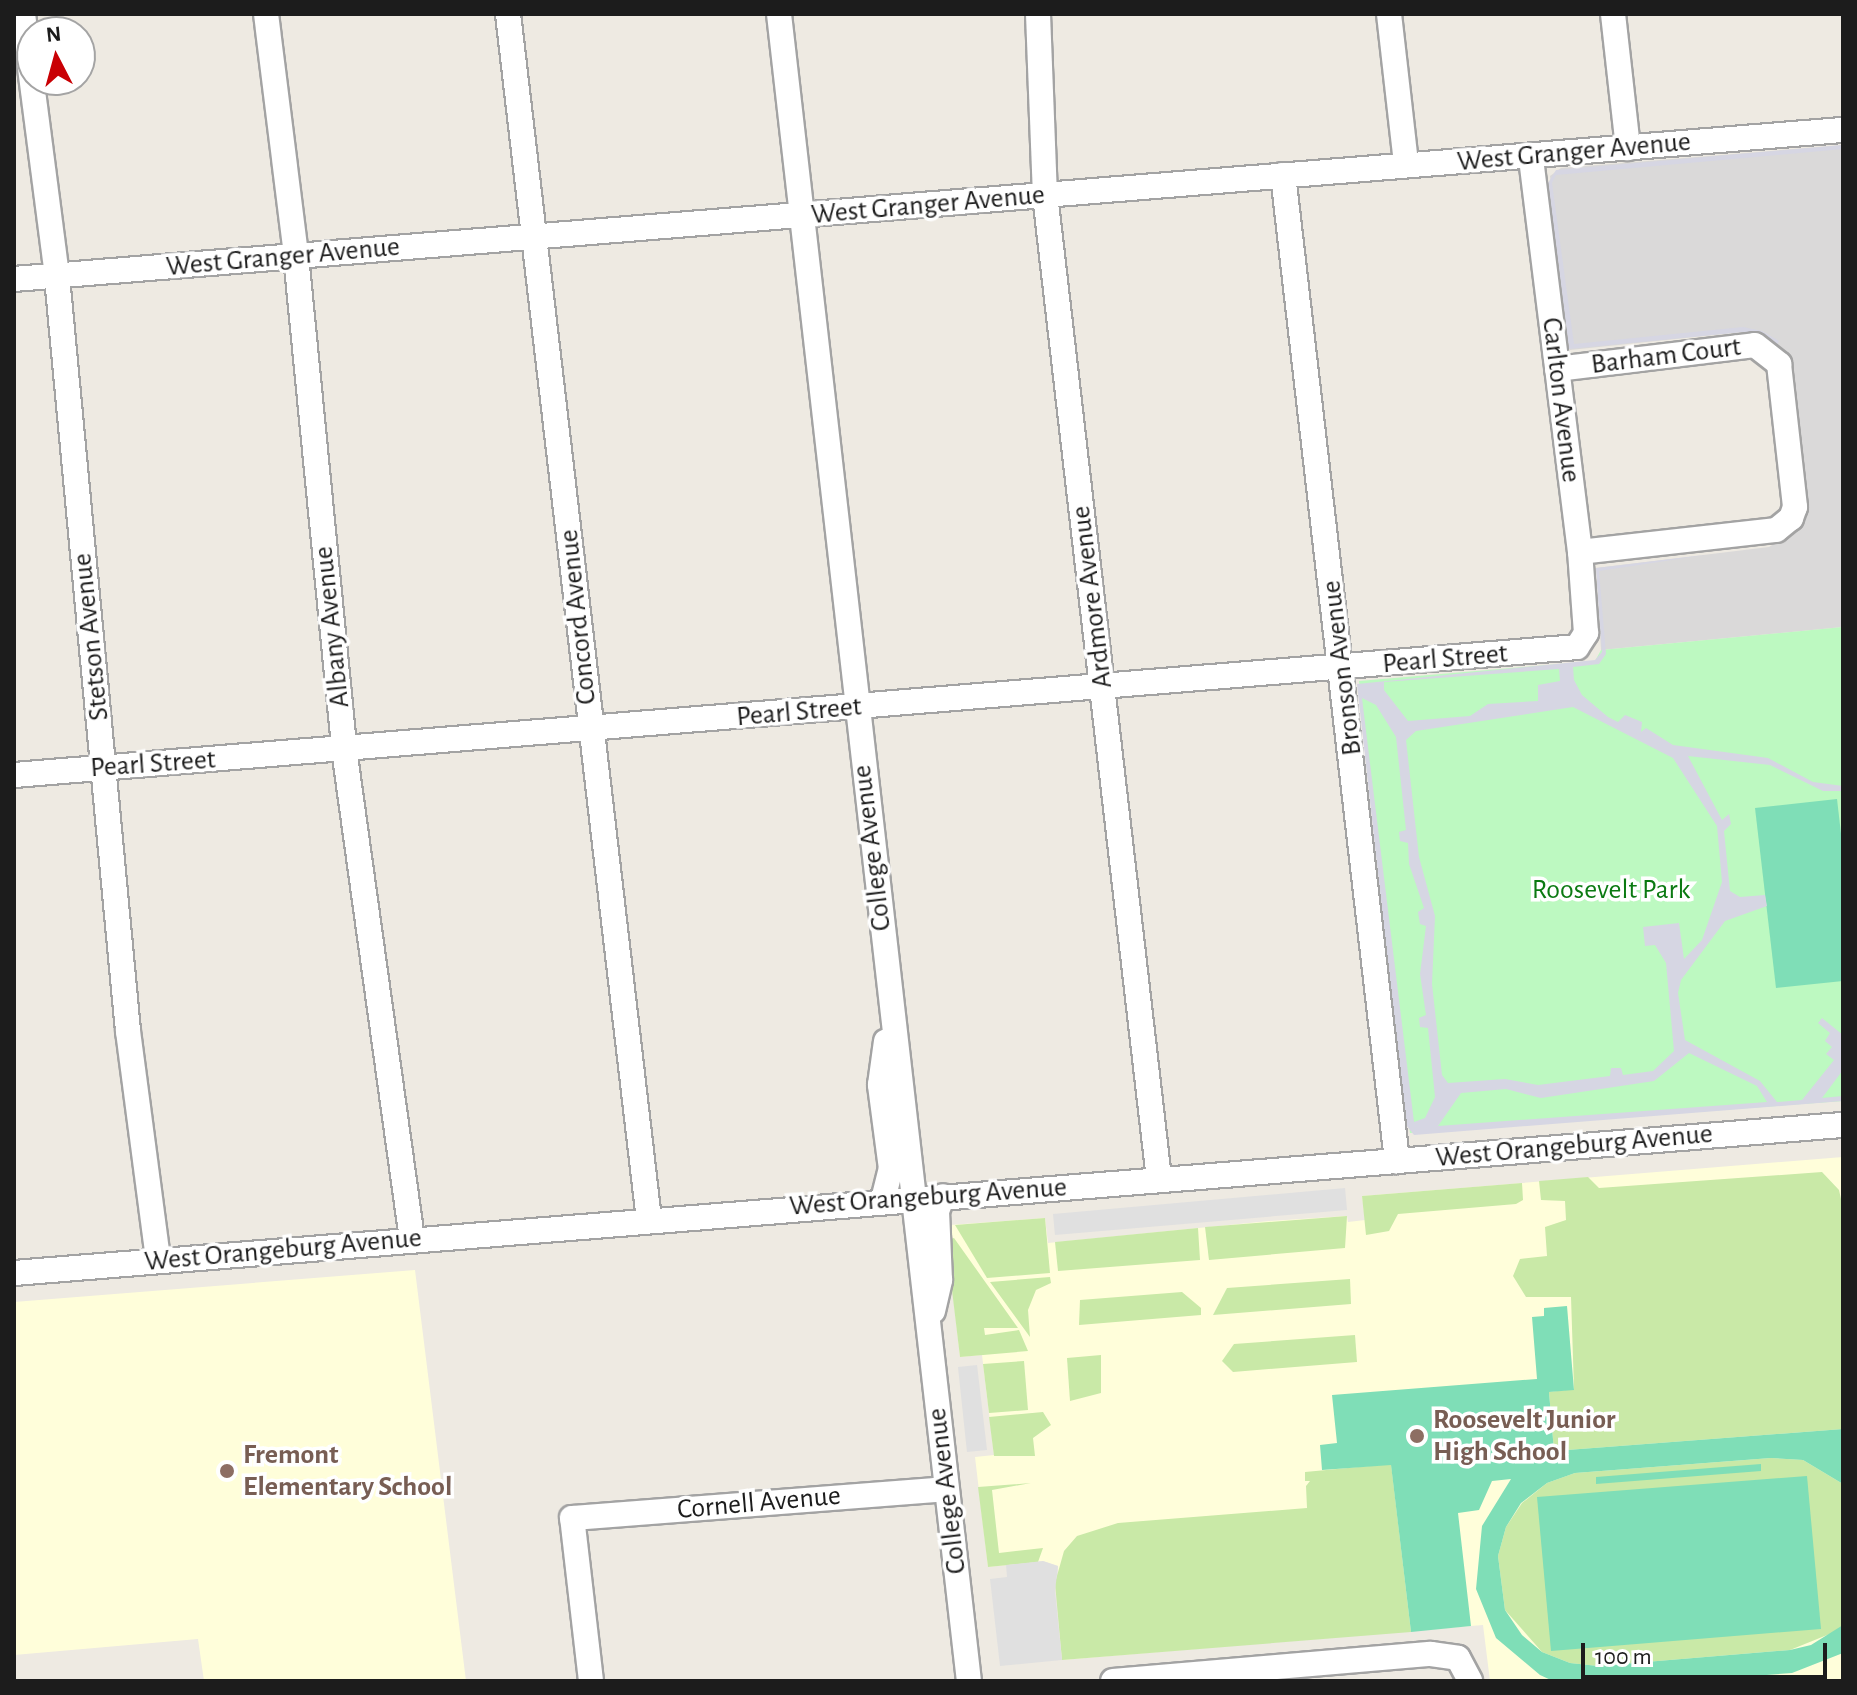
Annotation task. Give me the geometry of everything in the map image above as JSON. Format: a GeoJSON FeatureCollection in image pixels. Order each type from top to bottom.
{"type":"FeatureCollection","features":[{"type":"Feature","properties":{"kind":"street","name":"Stetson Avenue"},"geometry":{"type":"LineString","coordinates":[[23,14],[57,277],[128,1031],[158,1259]]}},
{"type":"Feature","properties":{"kind":"street","name":"Albany Avenue"},"geometry":{"type":"LineString","coordinates":[[266,14],[296,256],[344,749],[412,1239]]}},
{"type":"Feature","properties":{"kind":"street","name":"Concord Avenue"},"geometry":{"type":"LineString","coordinates":[[508,14],[649,1220]]}},
{"type":"Feature","properties":{"kind":"street","name":"College Avenue"},"geometry":{"type":"LineString","coordinates":[[779,14],[969,1681]]}},
{"type":"Feature","properties":{"kind":"street","name":"Ardmore Avenue"},"geometry":{"type":"LineString","coordinates":[[1038,14],[1045,195],[1159,1179]]}},
{"type":"Feature","properties":{"kind":"street"},"geometry":{"type":"LineString","coordinates":[[1389,14],[1406,164]]}},
{"type":"Feature","properties":{"kind":"street"},"geometry":{"type":"LineString","coordinates":[[1613,14],[1628,148]]}},
{"type":"Feature","properties":{"kind":"street","name":"West Granger Avenue"},"geometry":{"type":"LineString","coordinates":[[14,279],[1843,130]]}},
{"type":"Feature","properties":{"kind":"street","name":"Carlton Avenue"},"geometry":{"type":"LineString","coordinates":[[1531,156],[1580,552],[1583,643]]}},
{"type":"Feature","properties":{"kind":"street","name":"Bronson Avenue"},"geometry":{"type":"LineString","coordinates":[[1283,175],[1343,668],[1397,1161]]}},
{"type":"Feature","properties":{"kind":"street","name":"Barham Court"},"geometry":{"type":"LineString","coordinates":[[1557,369],[1755,345],[1779,364],[1795,507],[1791,518],[1776,530],[1580,552]]}},
{"type":"Feature","properties":{"kind":"street","name":"Pearl Street"},"geometry":{"type":"LineString","coordinates":[[14,775],[1343,668],[1583,643]]}},
{"type":"Feature","properties":{"kind":"street"},"geometry":{"type":"LineString","coordinates":[[883,1200],[890,1189],[891,1169],[880,1085],[891,1011]]}},
{"type":"Feature","properties":{"kind":"street","name":"West Orangeburg Avenue"},"geometry":{"type":"LineString","coordinates":[[14,1273],[883,1200],[1843,1125]]}},
{"type":"Feature","properties":{"kind":"street"},"geometry":{"type":"LineString","coordinates":[[928,1327],[940,1280],[936,1230],[943,1196]]}},
{"type":"Feature","properties":{"kind":"street","name":"Cornell Avenue"},"geometry":{"type":"LineString","coordinates":[[591,1681],[572,1518],[946,1489]]}},
{"type":"Feature","properties":{"kind":"street"},"geometry":{"type":"LineString","coordinates":[[1113,1681],[1214,1677],[1446,1655],[1466,1666],[1470,1681]]}},
{"type":"Feature","properties":{"kind":"shaded area"},"geometry":{"type":"Polygon","coordinates":[[[1843,145],[1843,627],[1601,650],[1596,568],[1769,547],[1797,529],[1802,520],[1786,358],[1766,337],[1743,332],[1570,350],[1550,176],[1561,168],[1843,145]]]}},
{"type":"Feature","properties":{"kind":"shaded area"},"geometry":{"type":"Polygon","coordinates":[[[1843,145],[1843,149],[1556,175],[1552,183],[1574,344],[1743,327],[1762,331],[1779,341],[1777,345],[1762,335],[1743,332],[1569,349],[1548,183],[1556,170],[1843,145]]]}},
{"type":"Feature","properties":{"kind":"shaded area"},"geometry":{"type":"Polygon","coordinates":[[[1705,555],[1599,571],[1606,654],[1599,664],[1573,667],[1574,680],[1582,695],[1608,717],[1618,722],[1625,715],[1642,722],[1641,732],[1646,728],[1673,745],[1768,758],[1813,782],[1843,786],[1843,791],[1823,791],[1770,765],[1688,756],[1722,820],[1729,814],[1731,824],[1724,831],[1730,891],[1740,897],[1765,895],[1767,906],[1725,921],[1681,980],[1678,993],[1685,1040],[1760,1081],[1777,1102],[1802,1100],[1834,1060],[1826,1054],[1832,1047],[1825,1041],[1830,1033],[1818,1023],[1822,1018],[1843,1035],[1843,1070],[1822,1098],[1843,1096],[1843,1101],[1414,1135],[1406,1125],[1357,684],[1595,660],[1602,652],[1596,568],[1705,555]],[[1559,669],[1384,682],[1384,690],[1408,721],[1470,716],[1488,704],[1538,701],[1538,685],[1560,681],[1559,669]],[[1362,698],[1414,1122],[1425,1118],[1435,1097],[1428,1028],[1420,1027],[1419,1018],[1426,1015],[1420,974],[1426,926],[1420,924],[1418,912],[1424,908],[1409,864],[1408,843],[1400,841],[1399,832],[1406,830],[1396,737],[1376,705],[1362,698]],[[1573,707],[1416,731],[1406,740],[1419,857],[1435,916],[1432,984],[1442,1075],[1448,1083],[1505,1079],[1538,1085],[1610,1076],[1611,1068],[1621,1068],[1623,1075],[1653,1071],[1674,1051],[1666,963],[1655,945],[1645,946],[1643,927],[1679,923],[1684,959],[1702,940],[1722,882],[1717,826],[1673,758],[1573,707]],[[1689,1053],[1654,1081],[1541,1098],[1506,1089],[1461,1093],[1438,1126],[1767,1102],[1757,1086],[1689,1053]]]}},
{"type":"Feature","properties":{"kind":"shaded area","name":"Roosevelt Junior High School"},"geometry":{"type":"Polygon","coordinates":[[[1843,1157],[1843,1679],[1490,1681],[1483,1625],[1062,1660],[1058,1566],[1043,1561],[988,1567],[975,1457],[994,1455],[982,1355],[960,1357],[946,1232],[950,1225],[1045,1218],[1048,1243],[1269,1221],[1347,1216],[1348,1222],[1365,1220],[1362,1196],[1843,1157]]]}},
{"type":"Feature","properties":{"kind":"shaded area"},"geometry":{"type":"Polygon","coordinates":[[[1345,1188],[1347,1210],[1055,1235],[1053,1214],[1345,1188]]]}},
{"type":"Feature","properties":{"kind":"shaded area","name":"Fremont Elementary School"},"geometry":{"type":"Polygon","coordinates":[[[415,1270],[466,1681],[204,1681],[198,1639],[14,1655],[14,1302],[415,1270]]]}},
{"type":"Feature","properties":{"kind":"shaded area"},"geometry":{"type":"Polygon","coordinates":[[[977,1365],[987,1450],[967,1452],[958,1367],[977,1365]]]}},
{"type":"Feature","properties":{"kind":"shaded area"},"geometry":{"type":"Polygon","coordinates":[[[1043,1561],[1058,1566],[1055,1591],[1062,1660],[1000,1666],[990,1579],[1007,1577],[1006,1565],[1043,1561]]]}},
{"type":"Feature","properties":{"kind":"green space","name":"Roosevelt Park"},"geometry":{"type":"Polygon","coordinates":[[[1843,627],[1843,1101],[1410,1133],[1359,681],[1595,661],[1601,650],[1843,627]]]}},
{"type":"Feature","properties":{"kind":"green space"},"geometry":{"type":"Polygon","coordinates":[[[1837,799],[1843,851],[1843,981],[1776,988],[1755,808],[1837,799]]]}},
{"type":"Feature","properties":{"kind":"green space"},"geometry":{"type":"Polygon","coordinates":[[[1822,1172],[1839,1190],[1843,1208],[1843,1429],[1554,1451],[1549,1392],[1574,1389],[1571,1297],[1526,1297],[1513,1276],[1520,1259],[1547,1256],[1545,1227],[1566,1220],[1565,1201],[1541,1200],[1539,1181],[1588,1177],[1599,1188],[1822,1172]]]}},
{"type":"Feature","properties":{"kind":"green space"},"geometry":{"type":"Polygon","coordinates":[[[1522,1183],[1523,1200],[1516,1204],[1398,1214],[1389,1231],[1366,1235],[1362,1196],[1522,1183]]]}},
{"type":"Feature","properties":{"kind":"green space"},"geometry":{"type":"Polygon","coordinates":[[[1347,1216],[1345,1248],[1209,1260],[1205,1227],[1347,1216]]]}},
{"type":"Feature","properties":{"kind":"green space"},"geometry":{"type":"Polygon","coordinates":[[[1045,1218],[1050,1273],[987,1278],[955,1225],[1045,1218]]]}},
{"type":"Feature","properties":{"kind":"green space"},"geometry":{"type":"Polygon","coordinates":[[[1198,1228],[1200,1260],[1058,1271],[1055,1242],[1198,1228]]]}},
{"type":"Feature","properties":{"kind":"green space"},"geometry":{"type":"Polygon","coordinates":[[[954,1238],[1018,1328],[984,1328],[985,1335],[1019,1330],[1028,1351],[960,1357],[946,1240],[954,1238]]]}},
{"type":"Feature","properties":{"kind":"green space"},"geometry":{"type":"Polygon","coordinates":[[[1050,1277],[1051,1283],[1036,1290],[1028,1310],[1030,1337],[990,1282],[1050,1277]]]}},
{"type":"Feature","properties":{"kind":"green space"},"geometry":{"type":"Polygon","coordinates":[[[1350,1279],[1351,1304],[1213,1315],[1227,1288],[1350,1279]]]}},
{"type":"Feature","properties":{"kind":"green space"},"geometry":{"type":"Polygon","coordinates":[[[1182,1292],[1201,1308],[1201,1315],[1079,1325],[1080,1300],[1182,1292]]]}},
{"type":"Feature","properties":{"kind":"green space"},"geometry":{"type":"Polygon","coordinates":[[[1567,1306],[1574,1390],[1549,1392],[1554,1451],[1843,1429],[1843,1484],[1803,1460],[1771,1458],[1575,1473],[1547,1483],[1521,1503],[1506,1527],[1498,1556],[1505,1610],[1522,1635],[1542,1652],[1570,1663],[1598,1666],[1790,1650],[1811,1645],[1843,1625],[1843,1653],[1792,1673],[1687,1681],[1553,1681],[1540,1675],[1496,1638],[1476,1589],[1482,1526],[1511,1479],[1492,1481],[1479,1510],[1458,1513],[1471,1626],[1411,1632],[1391,1465],[1322,1470],[1320,1445],[1337,1443],[1332,1395],[1537,1379],[1532,1317],[1544,1316],[1544,1308],[1567,1306]]]}},
{"type":"Feature","properties":{"kind":"green space"},"geometry":{"type":"Polygon","coordinates":[[[1355,1335],[1357,1362],[1233,1372],[1222,1361],[1234,1344],[1355,1335]]]}},
{"type":"Feature","properties":{"kind":"green space"},"geometry":{"type":"Polygon","coordinates":[[[1101,1355],[1101,1393],[1070,1401],[1067,1358],[1101,1355]]]}},
{"type":"Feature","properties":{"kind":"green space"},"geometry":{"type":"Polygon","coordinates":[[[1024,1361],[1028,1410],[989,1413],[983,1364],[1024,1361]]]}},
{"type":"Feature","properties":{"kind":"green space"},"geometry":{"type":"Polygon","coordinates":[[[1043,1412],[1051,1425],[1033,1438],[1035,1456],[994,1456],[989,1417],[1043,1412]]]}},
{"type":"Feature","properties":{"kind":"green space"},"geometry":{"type":"Polygon","coordinates":[[[1771,1458],[1803,1460],[1843,1484],[1843,1625],[1837,1631],[1790,1650],[1598,1666],[1570,1663],[1542,1652],[1505,1610],[1498,1556],[1506,1527],[1522,1503],[1547,1483],[1575,1473],[1771,1458]]]}},
{"type":"Feature","properties":{"kind":"green space"},"geometry":{"type":"Polygon","coordinates":[[[1391,1464],[1411,1632],[1062,1660],[1055,1583],[1064,1551],[1077,1536],[1118,1523],[1307,1508],[1306,1486],[1310,1481],[1305,1481],[1305,1472],[1391,1464]]]}},
{"type":"Feature","properties":{"kind":"green space"},"geometry":{"type":"Polygon","coordinates":[[[1761,1464],[1761,1471],[1596,1484],[1596,1477],[1761,1464]]]}},
{"type":"Feature","properties":{"kind":"green space"},"geometry":{"type":"Polygon","coordinates":[[[1807,1476],[1821,1629],[1551,1651],[1537,1497],[1807,1476]]]}},
{"type":"Feature","properties":{"kind":"green space"},"geometry":{"type":"Polygon","coordinates":[[[1031,1483],[992,1490],[999,1553],[1043,1548],[1038,1562],[988,1567],[978,1487],[1031,1483]]]}},
{"type":"Feature","properties":{"kind":"place","name":"Roosevelt Junior High School"},"geometry":{"type":"Point","coordinates":[1417,1436]}},
{"type":"Feature","properties":{"kind":"place","name":"Fremont Elementary School"},"geometry":{"type":"Point","coordinates":[227,1471]}}]}
